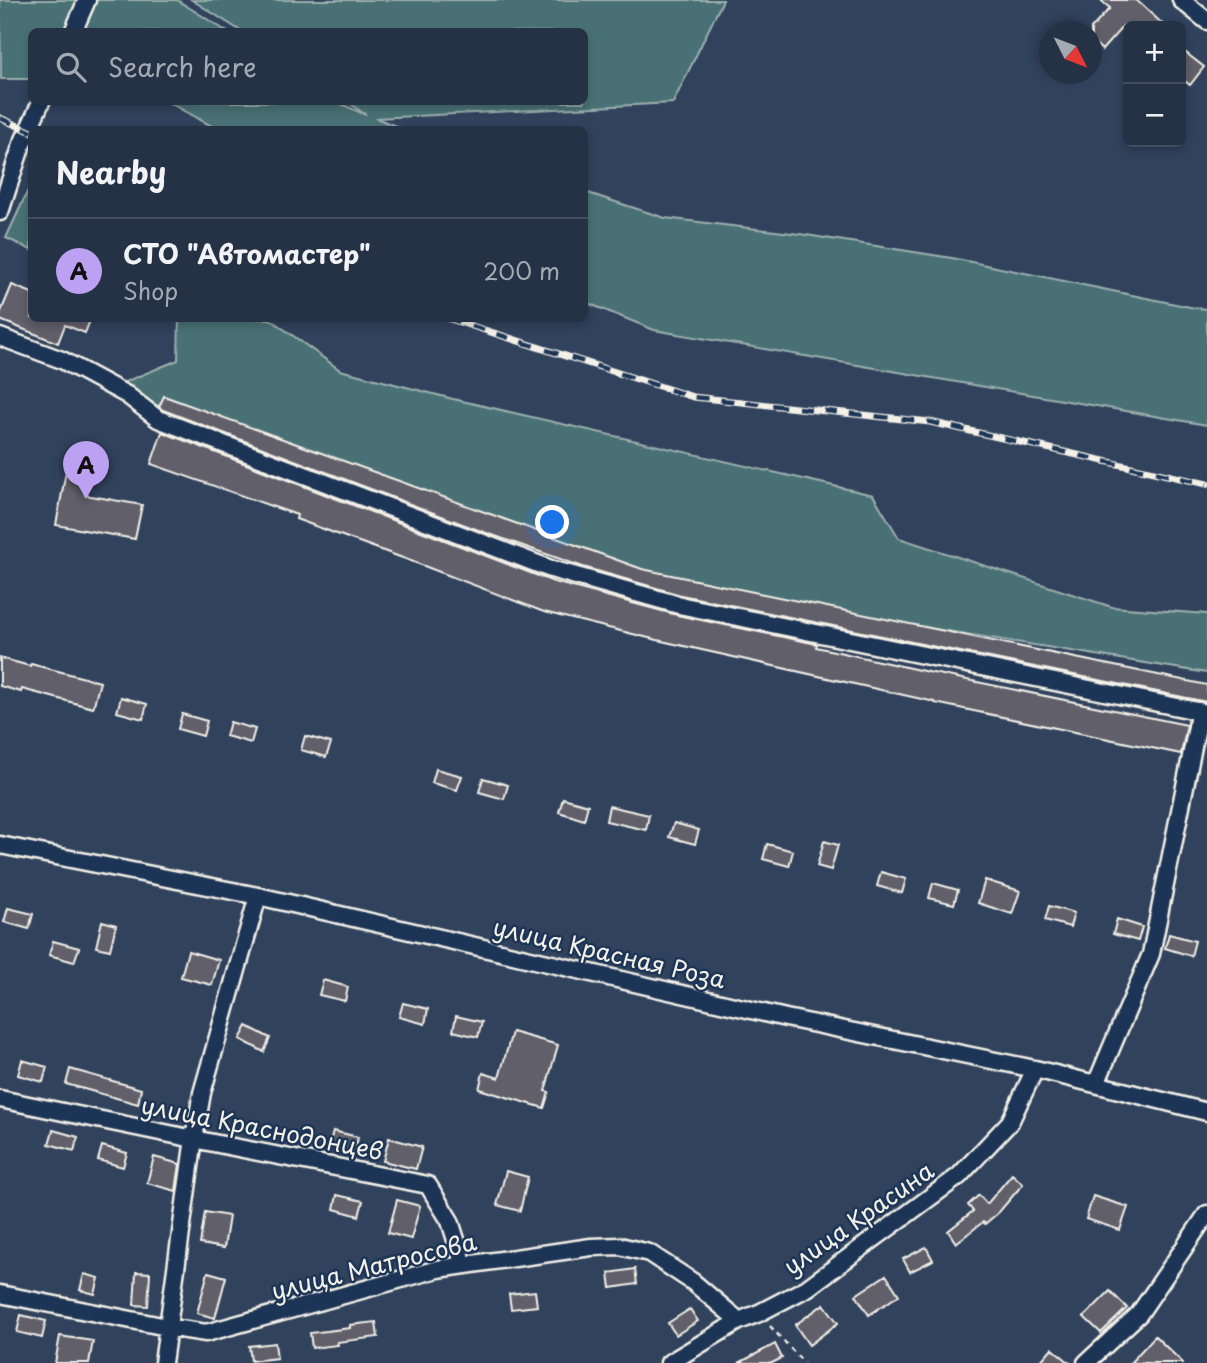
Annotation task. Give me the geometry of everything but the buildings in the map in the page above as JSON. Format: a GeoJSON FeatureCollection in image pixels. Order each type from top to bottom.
{"type":"FeatureCollection","features":[{"type":"Feature","properties":{"kind":"street"},"geometry":{"type":"LineString","coordinates":[[75,28],[87,0]]}},
{"type":"Feature","properties":{"kind":"street"},"geometry":{"type":"LineString","coordinates":[[1181,0],[1207,21]]}},
{"type":"Feature","properties":{"kind":"street"},"geometry":{"type":"LineString","coordinates":[[30,126],[40,105]]}},
{"type":"Feature","properties":{"kind":"street"},"geometry":{"type":"LineString","coordinates":[[0,212],[28,131]]}},
{"type":"Feature","properties":{"kind":"street"},"geometry":{"type":"LineString","coordinates":[[0,337],[62,360],[127,395],[158,419],[551,569],[678,605],[1203,712],[1197,727],[1151,954],[1096,1084]]}},
{"type":"Feature","properties":{"kind":"street","name":"улица Красная Роза"},"geometry":{"type":"LineString","coordinates":[[0,845],[258,896],[786,1018],[1035,1069],[1207,1112]]}},
{"type":"Feature","properties":{"kind":"street"},"geometry":{"type":"LineString","coordinates":[[163,1363],[202,1093],[258,896]]}},
{"type":"Feature","properties":{"kind":"street","name":"улица Красина"},"geometry":{"type":"LineString","coordinates":[[669,1363],[739,1321],[807,1288],[959,1176],[1010,1122],[1035,1069]]}},
{"type":"Feature","properties":{"kind":"street","name":"улица Краснодонцев"},"geometry":{"type":"LineString","coordinates":[[0,1099],[223,1146],[428,1185],[450,1221],[464,1265]]}},
{"type":"Feature","properties":{"kind":"street"},"geometry":{"type":"LineString","coordinates":[[1086,1363],[1139,1314],[1207,1214]]}},
{"type":"Feature","properties":{"kind":"street","name":"улица Матросова"},"geometry":{"type":"LineString","coordinates":[[0,1294],[206,1334],[438,1269],[591,1247],[620,1246],[649,1253],[693,1282],[739,1321]]}},
{"type":"Feature","properties":{"kind":"path"},"geometry":{"type":"LineString","coordinates":[[759,1313],[804,1363]]}},
{"type":"Feature","properties":{"kind":"green space"},"geometry":{"type":"Polygon","coordinates":[[[0,0],[177,0],[221,28],[28,28],[28,79],[1,79],[0,0]]]}},
{"type":"Feature","properties":{"kind":"green space"},"geometry":{"type":"Polygon","coordinates":[[[192,0],[723,0],[673,103],[376,118],[396,126],[212,126],[173,105],[344,105],[366,115],[352,105],[588,105],[588,28],[236,28],[192,0]]]}},
{"type":"Feature","properties":{"kind":"green space"},"geometry":{"type":"Polygon","coordinates":[[[28,190],[28,249],[6,238],[28,190]]]}},
{"type":"Feature","properties":{"kind":"green space"},"geometry":{"type":"Polygon","coordinates":[[[588,193],[665,218],[800,234],[952,258],[1207,309],[1207,425],[654,330],[588,303],[588,193]]]}},
{"type":"Feature","properties":{"kind":"green space"},"geometry":{"type":"Polygon","coordinates":[[[179,322],[274,322],[340,370],[453,399],[873,495],[899,538],[1112,607],[1207,614],[1207,673],[646,582],[159,406],[120,384],[178,360],[179,322]]]}},
{"type":"Feature","properties":{"kind":"railway"},"geometry":{"type":"LineString","coordinates":[[0,118],[28,130]]}},
{"type":"Feature","properties":{"kind":"railway"},"geometry":{"type":"LineString","coordinates":[[459,322],[693,397],[930,422],[1207,484]]}},
{"type":"Feature","properties":{"kind":"place","name":"СТО \"Автомастер\""},"geometry":{"type":"Point","coordinates":[86,499]}}]}
